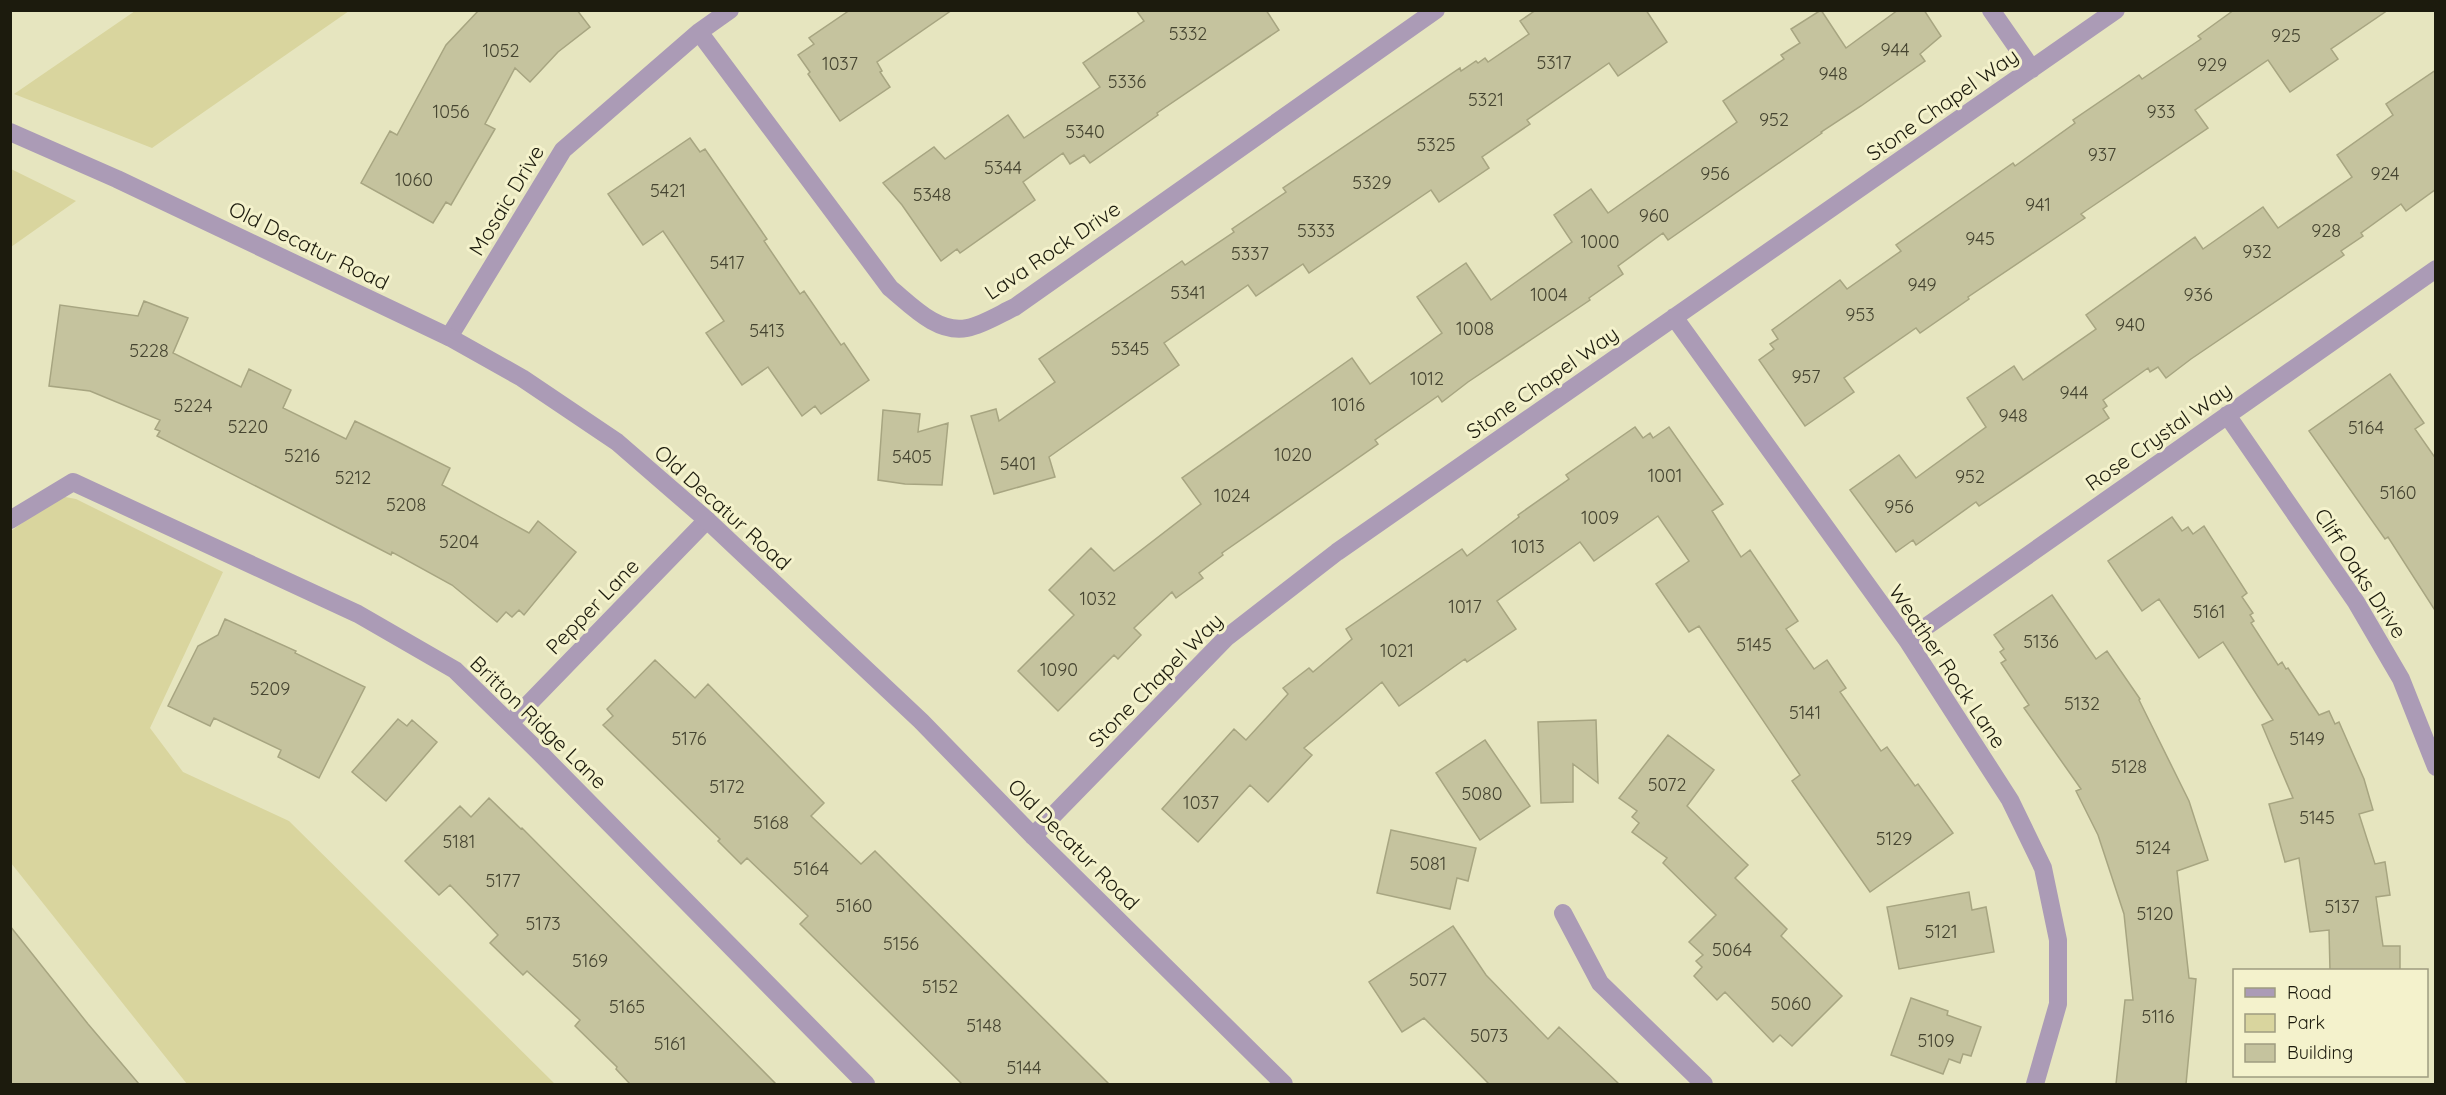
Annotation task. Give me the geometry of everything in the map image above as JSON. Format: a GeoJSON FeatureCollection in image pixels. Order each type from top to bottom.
{"type":"FeatureCollection","features":[{"type":"Feature","properties":{"kind":"street","name":"Mosaic Drive"},"geometry":{"type":"LineString","coordinates":[[449,337],[563,150],[699,32],[730,10]]}},
{"type":"Feature","properties":{"kind":"street","name":"Lava Rock Drive"},"geometry":{"type":"LineString","coordinates":[[699,32],[890,288],[946,328],[968,328],[1015,307],[1436,10]]}},
{"type":"Feature","properties":{"kind":"street"},"geometry":{"type":"LineString","coordinates":[[1991,10],[2032,69]]}},
{"type":"Feature","properties":{"kind":"street","name":"Stone Chapel Way"},"geometry":{"type":"LineString","coordinates":[[1033,836],[1226,638],[1337,552],[2116,10]]}},
{"type":"Feature","properties":{"kind":"street","name":"Old Decatur Road"},"geometry":{"type":"LineString","coordinates":[[10,132],[117,179],[449,337],[522,378],[617,442],[706,520],[921,721],[1033,836],[1284,1084]]}},
{"type":"Feature","properties":{"kind":"street","name":"Rose Crystal Way"},"geometry":{"type":"LineString","coordinates":[[1907,640],[2436,268]]}},
{"type":"Feature","properties":{"kind":"street","name":"Weather Rock Lane"},"geometry":{"type":"LineString","coordinates":[[1674,317],[1907,640],[2010,800],[2043,868],[2058,940],[2058,1004],[2035,1084]]}},
{"type":"Feature","properties":{"kind":"street","name":"Cliff Oaks Drive"},"geometry":{"type":"LineString","coordinates":[[2227,415],[2310,534],[2401,679],[2436,767]]}},
{"type":"Feature","properties":{"kind":"street","name":"Britton Ridge Lane"},"geometry":{"type":"LineString","coordinates":[[10,520],[73,482],[358,614],[455,670],[866,1084]]}},
{"type":"Feature","properties":{"kind":"street","name":"Pepper Lane"},"geometry":{"type":"LineString","coordinates":[[510,723],[706,520]]}},
{"type":"Feature","properties":{"kind":"street"},"geometry":{"type":"LineString","coordinates":[[1563,913],[1600,983],[1704,1084]]}},
{"type":"Feature","properties":{"kind":"green space"},"geometry":{"type":"Polygon","coordinates":[[[135,11],[349,11],[152,148],[14,94],[135,11]]]}},
{"type":"Feature","properties":{"kind":"green space"},"geometry":{"type":"Polygon","coordinates":[[[11,169],[76,201],[10,247],[11,169]]]}},
{"type":"Feature","properties":{"kind":"green space"},"geometry":{"type":"Polygon","coordinates":[[[60,496],[76,499],[223,572],[150,728],[183,772],[289,821],[555,1084],[187,1084],[11,863],[11,531],[60,496]]]}},
{"type":"Feature","properties":{"kind":"building"},"geometry":{"type":"Polygon","coordinates":[[[479,10],[577,10],[590,27],[558,52],[530,82],[515,68],[485,124],[495,129],[451,205],[446,202],[433,223],[361,183],[390,131],[397,135],[446,45],[479,10]]]}},
{"type":"Feature","properties":{"kind":"building"},"geometry":{"type":"Polygon","coordinates":[[[850,10],[952,10],[877,62],[882,71],[880,72],[890,87],[840,121],[798,55],[814,44],[809,38],[850,10]]]}},
{"type":"Feature","properties":{"kind":"building"},"geometry":{"type":"Polygon","coordinates":[[[1136,10],[1266,10],[1279,30],[1157,113],[1158,115],[1090,163],[1084,155],[1070,164],[1063,153],[1023,182],[1035,200],[960,253],[957,249],[941,261],[902,205],[883,183],[934,147],[945,159],[1008,115],[1024,138],[1100,87],[1083,63],[1144,21],[1136,10]]]}},
{"type":"Feature","properties":{"kind":"building"},"geometry":{"type":"Polygon","coordinates":[[[1536,10],[1646,10],[1667,42],[1618,76],[1609,63],[1527,120],[1530,124],[1482,157],[1489,168],[1439,202],[1431,190],[1309,273],[1303,264],[1256,296],[1248,285],[1164,343],[1179,365],[1049,457],[1055,477],[994,494],[971,416],[996,409],[999,421],[1055,382],[1039,359],[1182,261],[1185,265],[1234,232],[1232,229],[1286,192],[1283,188],[1460,68],[1461,71],[1485,58],[1488,62],[1529,34],[1520,21],[1536,10]]]}},
{"type":"Feature","properties":{"kind":"building"},"geometry":{"type":"Polygon","coordinates":[[[1821,10],[1846,48],[1898,10],[1924,10],[1941,36],[1920,54],[1925,61],[1668,240],[1663,233],[1618,266],[1623,274],[1589,298],[1590,300],[1442,402],[1438,396],[1375,440],[1378,444],[1222,553],[1223,555],[1199,573],[1203,578],[1176,598],[1172,592],[1134,628],[1141,635],[1118,659],[1114,655],[1058,711],[1018,671],[1074,615],[1049,590],[1091,548],[1114,571],[1201,504],[1182,478],[1352,358],[1370,384],[1442,333],[1417,297],[1466,263],[1491,300],[1572,242],[1554,215],[1591,189],[1608,213],[1737,122],[1723,101],[1784,59],[1781,55],[1800,43],[1791,29],[1821,10]]]}},
{"type":"Feature","properties":{"kind":"building"},"geometry":{"type":"Polygon","coordinates":[[[2234,10],[2388,10],[2331,49],[2338,59],[2290,92],[2268,60],[2195,110],[2208,128],[2081,214],[2085,218],[1968,297],[1969,299],[1920,333],[1916,328],[1844,378],[1854,392],[1805,426],[1759,360],[1774,349],[1770,344],[1778,339],[1772,330],[1840,280],[1847,289],[1901,251],[1896,245],[2013,163],[2015,166],[2075,123],[2073,120],[2139,75],[2142,79],[2201,39],[2198,36],[2234,10]]]}},
{"type":"Feature","properties":{"kind":"building"},"geometry":{"type":"Polygon","coordinates":[[[2436,70],[2436,189],[2406,211],[2401,204],[2361,233],[2363,236],[2341,251],[2344,255],[2166,378],[2158,367],[2150,372],[2148,368],[2103,400],[2107,406],[2103,409],[2109,418],[1979,506],[1976,502],[1916,545],[1913,540],[1896,552],[1850,490],[1899,455],[1916,478],[1986,427],[1967,398],[2014,366],[2023,380],[2096,329],[2086,315],[2195,237],[2203,249],[2263,207],[2278,228],[2352,177],[2337,155],[2393,115],[2386,104],[2436,70]]]}},
{"type":"Feature","properties":{"kind":"building"},"geometry":{"type":"Polygon","coordinates":[[[690,138],[700,152],[705,149],[767,239],[764,241],[800,294],[804,291],[841,345],[844,343],[869,380],[821,414],[815,406],[802,416],[768,367],[742,385],[706,333],[724,321],[663,231],[643,245],[608,194],[690,138]]]}},
{"type":"Feature","properties":{"kind":"building"},"geometry":{"type":"Polygon","coordinates":[[[144,301],[188,318],[173,353],[241,387],[249,369],[291,390],[283,408],[346,439],[355,421],[396,441],[450,468],[442,485],[529,533],[538,521],[576,552],[524,615],[519,610],[512,617],[506,612],[497,622],[452,585],[392,552],[391,555],[157,436],[160,431],[155,429],[160,420],[90,391],[49,386],[60,305],[138,316],[144,301]]]}},
{"type":"Feature","properties":{"kind":"building"},"geometry":{"type":"Polygon","coordinates":[[[2390,374],[2424,423],[2415,429],[2436,459],[2436,612],[2388,537],[2385,539],[2309,431],[2390,374]]]}},
{"type":"Feature","properties":{"kind":"building"},"geometry":{"type":"Polygon","coordinates":[[[883,410],[920,414],[918,432],[948,423],[942,485],[905,484],[878,480],[883,410]]]}},
{"type":"Feature","properties":{"kind":"building"},"geometry":{"type":"Polygon","coordinates":[[[1635,427],[1643,438],[1650,433],[1653,438],[1669,427],[1723,504],[1712,511],[1741,557],[1750,550],[1798,621],[1786,629],[1814,669],[1827,660],[1846,688],[1840,692],[1881,751],[1887,747],[1915,786],[1918,784],[1953,833],[1870,892],[1792,781],[1800,775],[1699,626],[1689,632],[1656,584],[1689,561],[1658,516],[1594,561],[1580,542],[1497,601],[1516,629],[1467,662],[1465,659],[1399,706],[1382,682],[1304,748],[1312,755],[1268,802],[1250,785],[1198,842],[1162,809],[1234,729],[1246,740],[1288,694],[1283,688],[1309,668],[1313,672],[1352,639],[1346,629],[1462,549],[1467,556],[1519,517],[1518,515],[1569,479],[1566,475],[1635,427]]]}},
{"type":"Feature","properties":{"kind":"building"},"geometry":{"type":"Polygon","coordinates":[[[2172,517],[2182,531],[2188,527],[2193,534],[2204,526],[2247,593],[2242,597],[2253,613],[2250,615],[2254,621],[2251,623],[2278,665],[2282,662],[2286,669],[2288,668],[2319,715],[2329,711],[2335,724],[2339,722],[2364,779],[2373,810],[2359,814],[2375,864],[2385,862],[2390,895],[2376,897],[2383,946],[2400,946],[2400,969],[2330,969],[2329,930],[2310,932],[2299,858],[2285,862],[2269,804],[2293,798],[2262,725],[2273,720],[2223,642],[2199,658],[2159,599],[2142,611],[2108,561],[2172,517]]]}},
{"type":"Feature","properties":{"kind":"building"},"geometry":{"type":"Polygon","coordinates":[[[2052,595],[2096,659],[2107,651],[2140,699],[2189,801],[2208,860],[2177,871],[2189,978],[2196,979],[2186,1084],[2116,1084],[2125,1000],[2133,1000],[2124,914],[2098,835],[2076,791],[2081,789],[2024,708],[2029,705],[2001,663],[2006,660],[2000,652],[2004,649],[1994,635],[2052,595]]]}},
{"type":"Feature","properties":{"kind":"building"},"geometry":{"type":"Polygon","coordinates":[[[225,619],[296,651],[295,653],[365,687],[319,778],[278,757],[281,750],[214,718],[210,726],[168,706],[198,646],[218,635],[225,619]]]}},
{"type":"Feature","properties":{"kind":"building"},"geometry":{"type":"Polygon","coordinates":[[[655,660],[695,698],[708,684],[824,803],[811,816],[861,864],[875,851],[1109,1084],[962,1084],[800,924],[808,916],[747,858],[741,864],[718,841],[720,839],[603,725],[613,716],[607,709],[655,660]]]}},
{"type":"Feature","properties":{"kind":"building"},"geometry":{"type":"Polygon","coordinates":[[[398,719],[407,726],[412,720],[437,742],[386,801],[352,772],[398,719]]]}},
{"type":"Feature","properties":{"kind":"building"},"geometry":{"type":"Polygon","coordinates":[[[1596,720],[1598,783],[1573,764],[1573,802],[1541,803],[1538,722],[1596,720]]]}},
{"type":"Feature","properties":{"kind":"building"},"geometry":{"type":"Polygon","coordinates":[[[1668,735],[1714,770],[1687,806],[1748,865],[1735,878],[1787,929],[1781,936],[1842,996],[1792,1046],[1780,1035],[1773,1042],[1725,992],[1717,1000],[1694,976],[1702,967],[1696,961],[1703,955],[1689,942],[1716,915],[1663,863],[1667,858],[1632,832],[1639,823],[1632,817],[1637,811],[1619,798],[1668,735]]]}},
{"type":"Feature","properties":{"kind":"building"},"geometry":{"type":"Polygon","coordinates":[[[1485,740],[1530,806],[1480,840],[1436,773],[1485,740]]]}},
{"type":"Feature","properties":{"kind":"building"},"geometry":{"type":"Polygon","coordinates":[[[489,798],[522,828],[776,1084],[630,1084],[616,1069],[617,1067],[575,1026],[580,1020],[527,971],[523,975],[490,943],[498,935],[450,885],[439,895],[405,861],[460,806],[471,817],[489,798]]]}},
{"type":"Feature","properties":{"kind":"building"},"geometry":{"type":"Polygon","coordinates":[[[1391,830],[1476,848],[1468,881],[1457,878],[1450,909],[1377,893],[1391,830]]]}},
{"type":"Feature","properties":{"kind":"building"},"geometry":{"type":"Polygon","coordinates":[[[1969,892],[1972,910],[1986,907],[1994,952],[1899,969],[1887,907],[1969,892]]]}},
{"type":"Feature","properties":{"kind":"building"},"geometry":{"type":"Polygon","coordinates":[[[10,926],[88,1024],[139,1084],[10,1084],[10,926]]]}},
{"type":"Feature","properties":{"kind":"building"},"geometry":{"type":"Polygon","coordinates":[[[1453,926],[1486,975],[1548,1039],[1559,1027],[1619,1084],[1489,1084],[1424,1018],[1402,1032],[1369,982],[1453,926]]]}},
{"type":"Feature","properties":{"kind":"building"},"geometry":{"type":"Polygon","coordinates":[[[1911,998],[1948,1011],[1947,1015],[1981,1027],[1971,1056],[1963,1054],[1960,1063],[1949,1059],[1943,1074],[1891,1055],[1911,998]]]}}]}
